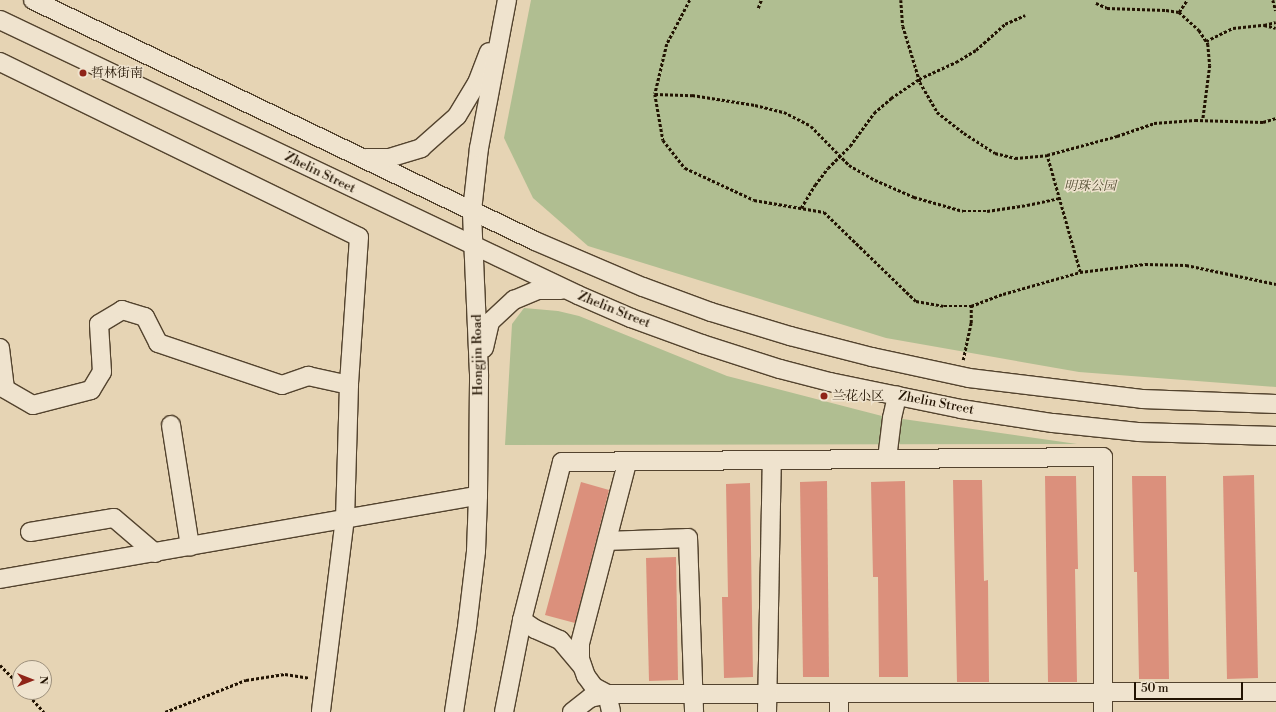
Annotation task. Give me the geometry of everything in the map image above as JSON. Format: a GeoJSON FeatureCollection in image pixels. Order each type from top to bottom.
{"type":"FeatureCollection","features":[{"type":"Feature","properties":{"kind":"street"},"geometry":{"type":"LineString","coordinates":[[33,0],[472,211],[590,265],[712,312],[790,336],[872,357],[959,376],[1056,390],[1142,399],[1276,404]]}},
{"type":"Feature","properties":{"kind":"street"},"geometry":{"type":"LineString","coordinates":[[361,158],[389,158],[420,148],[457,116],[477,83],[507,0]]}},
{"type":"Feature","properties":{"kind":"street","name":"Hongjin Road"},"geometry":{"type":"LineString","coordinates":[[454,712],[467,627],[476,551],[478,496],[479,374],[472,246],[472,211],[479,148],[507,0]]}},
{"type":"Feature","properties":{"kind":"street","name":"Zhelin Street"},"geometry":{"type":"LineString","coordinates":[[0,20],[570,292],[632,318],[702,344],[780,369],[897,396],[1053,423],[1138,432],[1276,436]]}},
{"type":"Feature","properties":{"kind":"street"},"geometry":{"type":"LineString","coordinates":[[0,62],[359,238],[349,385],[345,518],[321,712]]}},
{"type":"Feature","properties":{"kind":"street"},"geometry":{"type":"LineString","coordinates":[[479,374],[490,322],[514,300],[538,290],[553,289],[570,292]]}},
{"type":"Feature","properties":{"kind":"street"},"geometry":{"type":"LineString","coordinates":[[0,348],[5,389],[33,404],[91,390],[102,372],[99,324],[122,310],[145,317],[158,343],[282,385],[308,376],[349,385]]}},
{"type":"Feature","properties":{"kind":"street"},"geometry":{"type":"LineString","coordinates":[[887,459],[892,418],[897,396]]}},
{"type":"Feature","properties":{"kind":"street"},"geometry":{"type":"LineString","coordinates":[[171,425],[190,547]]}},
{"type":"Feature","properties":{"kind":"street"},"geometry":{"type":"LineString","coordinates":[[504,712],[522,620],[562,462],[627,463],[1103,457],[1103,712]]}},
{"type":"Feature","properties":{"kind":"street"},"geometry":{"type":"LineString","coordinates":[[767,712],[772,461]]}},
{"type":"Feature","properties":{"kind":"street"},"geometry":{"type":"LineString","coordinates":[[577,708],[586,694],[584,671],[580,659],[580,644],[627,463]]}},
{"type":"Feature","properties":{"kind":"street"},"geometry":{"type":"LineString","coordinates":[[0,579],[478,496]]}},
{"type":"Feature","properties":{"kind":"street"},"geometry":{"type":"LineString","coordinates":[[30,532],[114,518],[155,553]]}},
{"type":"Feature","properties":{"kind":"street"},"geometry":{"type":"LineString","coordinates":[[607,541],[688,538],[694,712]]}},
{"type":"Feature","properties":{"kind":"street"},"geometry":{"type":"LineString","coordinates":[[522,620],[560,640],[584,671],[594,687],[607,694],[611,712]]}},
{"type":"Feature","properties":{"kind":"street"},"geometry":{"type":"LineString","coordinates":[[577,708],[590,698],[607,694],[1103,691],[1276,692]]}},
{"type":"Feature","properties":{"kind":"street"},"geometry":{"type":"LineString","coordinates":[[839,693],[839,712]]}},
{"type":"Feature","properties":{"kind":"path"},"geometry":{"type":"LineString","coordinates":[[690,0],[667,44],[655,94],[663,140],[685,168],[754,200],[824,212],[916,301],[944,306],[971,306],[1003,294],[1080,272],[1145,264],[1186,265],[1276,284]]}},
{"type":"Feature","properties":{"kind":"path"},"geometry":{"type":"LineString","coordinates":[[758,8],[761,0]]}},
{"type":"Feature","properties":{"kind":"path"},"geometry":{"type":"LineString","coordinates":[[901,0],[903,26],[919,79],[937,112],[964,133],[995,153],[1015,158],[1047,156],[1117,136],[1154,123],[1203,120],[1263,122],[1276,118]]}},
{"type":"Feature","properties":{"kind":"path"},"geometry":{"type":"LineString","coordinates":[[1179,12],[1188,0]]}},
{"type":"Feature","properties":{"kind":"path"},"geometry":{"type":"LineString","coordinates":[[1273,0],[1276,11]]}},
{"type":"Feature","properties":{"kind":"path"},"geometry":{"type":"LineString","coordinates":[[1096,3],[1107,8],[1179,12],[1199,30],[1208,44],[1210,65],[1203,120]]}},
{"type":"Feature","properties":{"kind":"path"},"geometry":{"type":"LineString","coordinates":[[801,208],[814,184],[850,146],[874,113],[891,98],[919,79],[976,50],[1005,24],[1025,15]]}},
{"type":"Feature","properties":{"kind":"path"},"geometry":{"type":"LineString","coordinates":[[1206,41],[1233,28],[1264,25],[1276,22]]}},
{"type":"Feature","properties":{"kind":"path"},"geometry":{"type":"LineString","coordinates":[[1264,25],[1276,28]]}},
{"type":"Feature","properties":{"kind":"path"},"geometry":{"type":"LineString","coordinates":[[655,94],[692,95],[755,105],[784,112],[811,126],[849,165],[875,180],[914,197],[963,211],[987,210],[1028,205],[1059,198]]}},
{"type":"Feature","properties":{"kind":"path"},"geometry":{"type":"LineString","coordinates":[[1047,156],[1080,272]]}},
{"type":"Feature","properties":{"kind":"path"},"geometry":{"type":"LineString","coordinates":[[959,376],[971,323],[971,306]]}},
{"type":"Feature","properties":{"kind":"path"},"geometry":{"type":"LineString","coordinates":[[0,665],[12,677]]}},
{"type":"Feature","properties":{"kind":"path"},"geometry":{"type":"LineString","coordinates":[[164,712],[246,680],[285,674],[326,680]]}},
{"type":"Feature","properties":{"kind":"path"},"geometry":{"type":"LineString","coordinates":[[33,700],[44,712]]}},
{"type":"Feature","properties":{"kind":"green space","name":"明珠公园"},"geometry":{"type":"Polygon","coordinates":[[[531,0],[1276,0],[1276,387],[1079,372],[886,338],[588,246],[533,198],[504,138],[531,0]]]}},
{"type":"Feature","properties":{"kind":"green space"},"geometry":{"type":"Polygon","coordinates":[[[524,308],[558,311],[579,316],[727,376],[882,416],[1077,444],[505,445],[512,324],[524,308]]]}},
{"type":"Feature","properties":{"kind":"building"},"geometry":{"type":"Polygon","coordinates":[[[1254,475],[1258,678],[1227,679],[1223,476],[1254,475]]]}},
{"type":"Feature","properties":{"kind":"building"},"geometry":{"type":"Polygon","coordinates":[[[1045,476],[1076,476],[1078,569],[1075,569],[1077,682],[1048,682],[1045,476]]]}},
{"type":"Feature","properties":{"kind":"building"},"geometry":{"type":"Polygon","coordinates":[[[1132,476],[1166,476],[1169,679],[1139,679],[1137,572],[1134,572],[1132,476]]]}},
{"type":"Feature","properties":{"kind":"building"},"geometry":{"type":"Polygon","coordinates":[[[953,480],[982,480],[984,581],[988,580],[989,682],[957,682],[953,480]]]}},
{"type":"Feature","properties":{"kind":"building"},"geometry":{"type":"Polygon","coordinates":[[[827,481],[829,677],[803,677],[800,482],[827,481]]]}},
{"type":"Feature","properties":{"kind":"building"},"geometry":{"type":"Polygon","coordinates":[[[905,481],[908,677],[879,677],[878,577],[873,577],[871,482],[905,481]]]}},
{"type":"Feature","properties":{"kind":"building"},"geometry":{"type":"Polygon","coordinates":[[[581,482],[609,490],[575,623],[545,615],[581,482]]]}},
{"type":"Feature","properties":{"kind":"building"},"geometry":{"type":"Polygon","coordinates":[[[750,483],[753,677],[724,678],[722,597],[728,597],[726,484],[750,483]]]}},
{"type":"Feature","properties":{"kind":"building"},"geometry":{"type":"Polygon","coordinates":[[[676,557],[678,680],[649,681],[646,558],[676,557]]]}},
{"type":"Feature","properties":{"kind":"place","name":"哲林街南"},"geometry":{"type":"Point","coordinates":[83,73]}},
{"type":"Feature","properties":{"kind":"place","name":"兰花小区"},"geometry":{"type":"Point","coordinates":[824,396]}}]}
